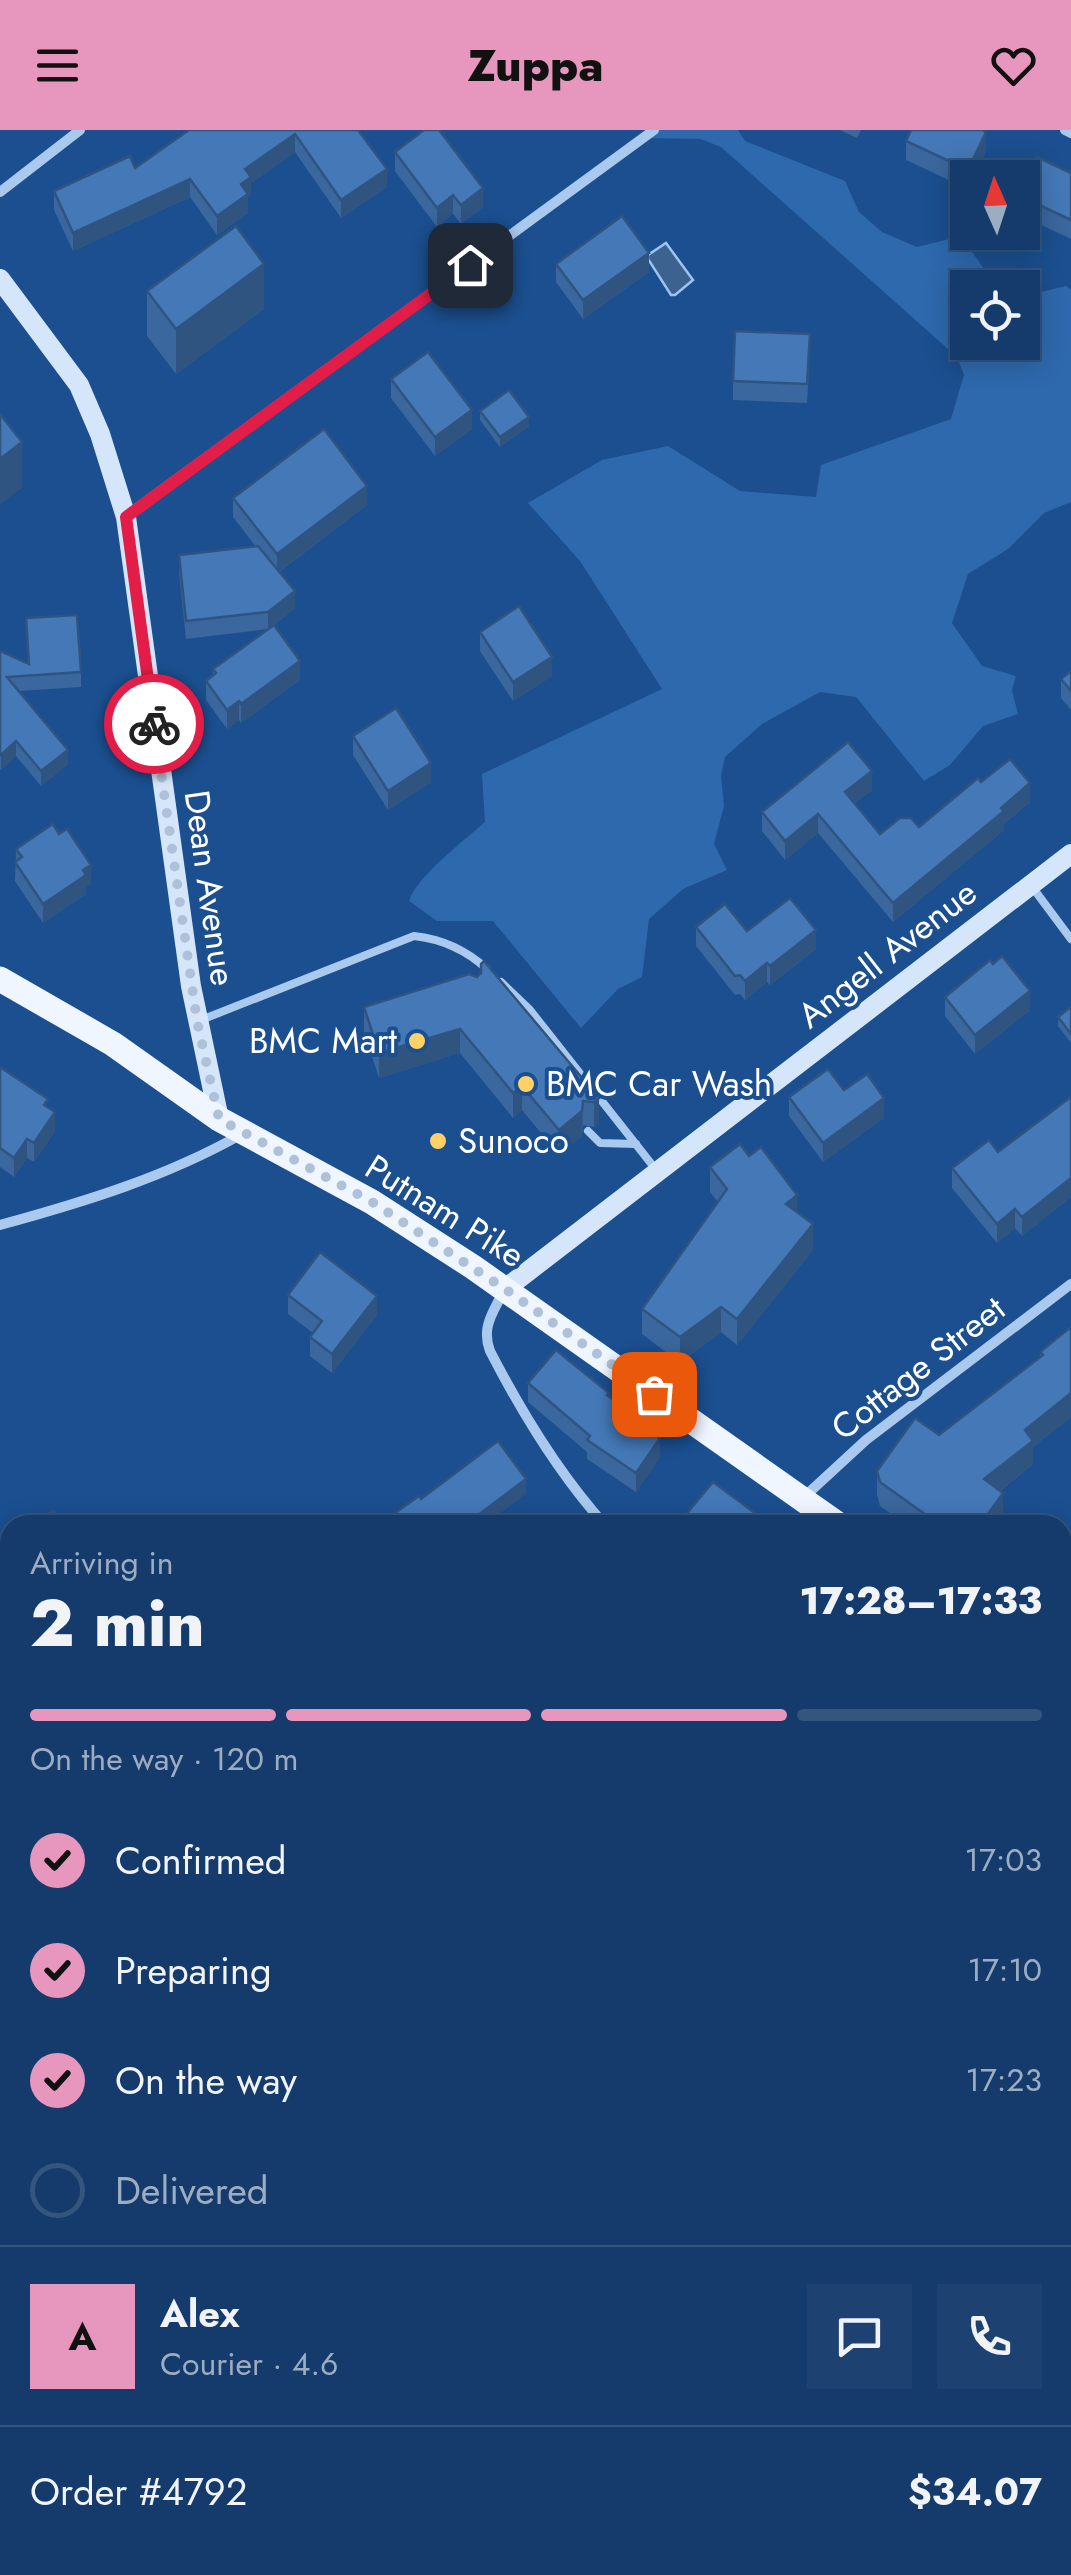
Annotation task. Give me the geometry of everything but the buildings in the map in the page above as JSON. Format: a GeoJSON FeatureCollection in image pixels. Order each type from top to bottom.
{"type":"FeatureCollection","features":[{"type":"Feature","properties":{"kind":"main road","name":"Putnam Pike"},"geometry":{"type":"LineString","coordinates":[[0,979],[114,1044],[243,1134],[372,1202],[505,1289],[824,1515]]}},
{"type":"Feature","properties":{"kind":"street"},"geometry":{"type":"LineString","coordinates":[[0,192],[80,130]]}},
{"type":"Feature","properties":{"kind":"street"},"geometry":{"type":"LineString","coordinates":[[126,517],[654,130]]}},
{"type":"Feature","properties":{"kind":"street","name":"Dean Avenue"},"geometry":{"type":"LineString","coordinates":[[0,280],[78,385],[100,434],[126,517],[197,1021],[219,1119]]}},
{"type":"Feature","properties":{"kind":"street","name":"Angell Avenue"},"geometry":{"type":"LineString","coordinates":[[505,1289],[1071,854]]}},
{"type":"Feature","properties":{"kind":"street"},"geometry":{"type":"LineString","coordinates":[[0,1225],[90,1200],[202,1157],[243,1134]]}},
{"type":"Feature","properties":{"kind":"street","name":"Cottage Street"},"geometry":{"type":"LineString","coordinates":[[802,1499],[866,1440],[1071,1284]]}},
{"type":"Feature","properties":{"kind":"street"},"geometry":{"type":"LineString","coordinates":[[505,1289],[487,1324],[485,1338],[490,1351],[541,1442],[596,1515]]}},
{"type":"Feature","properties":{"kind":"lane"},"geometry":{"type":"LineString","coordinates":[[1030,884],[1071,939]]}},
{"type":"Feature","properties":{"kind":"lane"},"geometry":{"type":"LineString","coordinates":[[197,1021],[414,936],[438,938],[474,958],[530,1010],[657,1171]]}},
{"type":"Feature","properties":{"kind":"lane"},"geometry":{"type":"LineString","coordinates":[[472,968],[474,958]]}},
{"type":"Feature","properties":{"kind":"lane"},"geometry":{"type":"LineString","coordinates":[[588,1131],[600,1143],[636,1144]]}},
{"type":"Feature","properties":{"kind":"shaded area"},"geometry":{"type":"Polygon","coordinates":[[[656,130],[738,130],[745,141],[845,181],[859,212],[882,232],[917,247],[950,239],[950,250],[971,250],[985,270],[950,270],[950,351],[721,147],[701,139],[649,138],[656,130]]]}},
{"type":"Feature","properties":{"kind":"shaded area"},"geometry":{"type":"Polygon","coordinates":[[[666,243],[693,280],[675,295],[671,295],[648,259],[666,243]]]}},
{"type":"Feature","properties":{"kind":"shaded area"},"geometry":{"type":"Polygon","coordinates":[[[1066,286],[1071,290],[1071,502],[1044,513],[1008,549],[968,574],[952,623],[982,666],[1016,676],[1012,690],[1018,714],[983,726],[950,765],[924,781],[856,697],[820,692],[762,724],[725,757],[721,776],[724,806],[714,844],[727,870],[683,889],[649,919],[642,977],[618,989],[581,1028],[493,921],[437,921],[409,901],[431,870],[485,822],[482,774],[662,689],[580,561],[528,503],[602,460],[668,446],[740,491],[816,497],[821,465],[951,419],[964,375],[958,360],[1040,360],[1040,292],[1066,286]]]}},
{"type":"Feature","properties":{"kind":"way so far"},"geometry":{"type":"LineString","coordinates":[[154,724],[197,1021],[219,1119],[372,1202],[654,1394]]}},
{"type":"Feature","properties":{"kind":"place","name":"BMC Mart"},"geometry":{"type":"Point","coordinates":[417,1041]}},
{"type":"Feature","properties":{"kind":"place","name":"BMC Car Wash"},"geometry":{"type":"Point","coordinates":[526,1084]}},
{"type":"Feature","properties":{"kind":"place","name":"Sunoco"},"geometry":{"type":"Point","coordinates":[438,1141]}},
{"type":"Feature","properties":{"kind":"route"},"geometry":{"type":"LineString","coordinates":[[154,724],[126,517],[470,265]]}}]}
